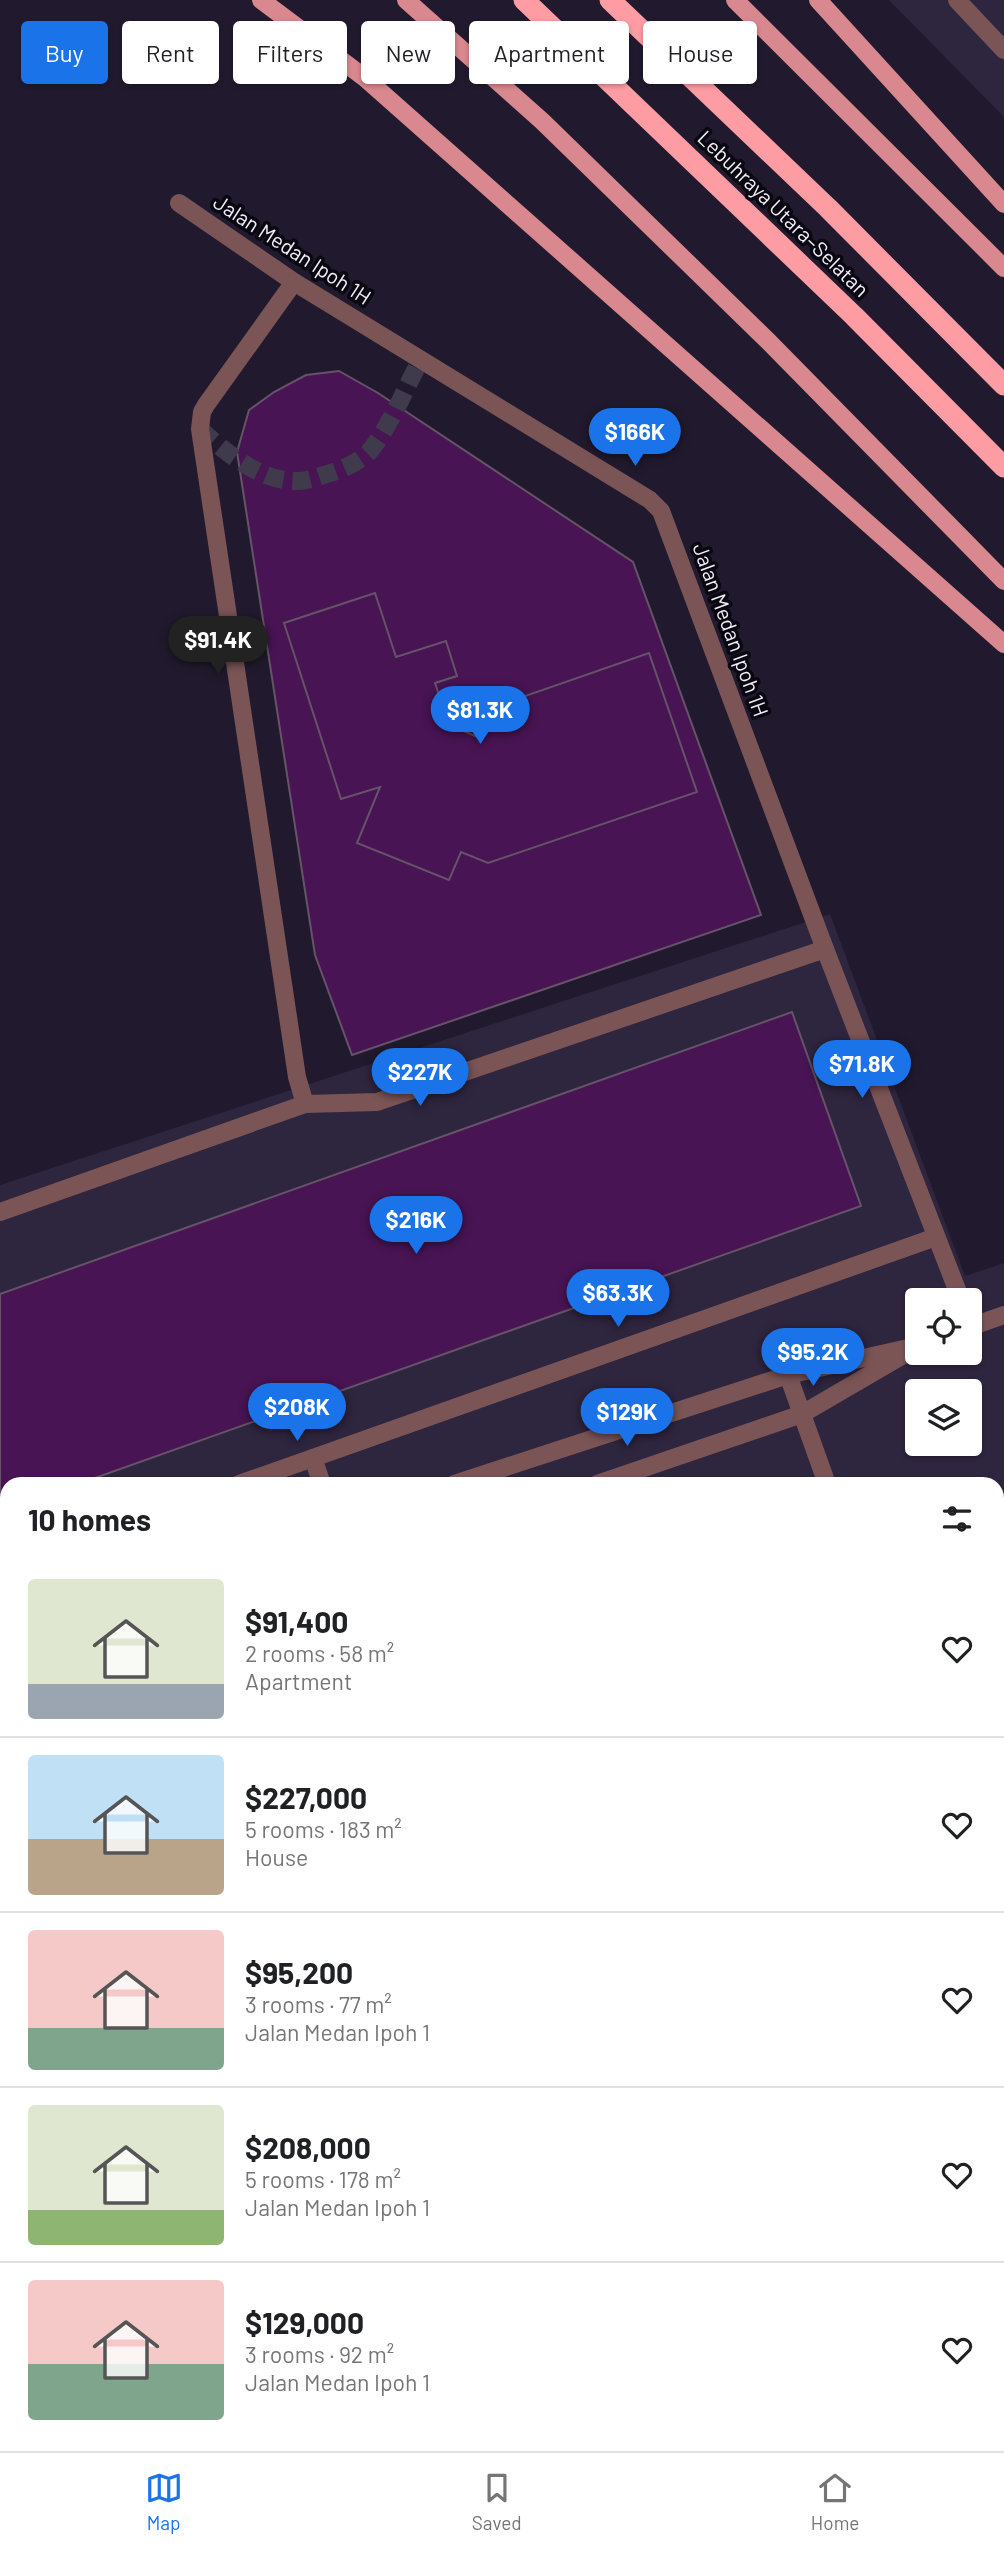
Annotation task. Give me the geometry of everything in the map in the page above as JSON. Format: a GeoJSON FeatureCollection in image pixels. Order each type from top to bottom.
{"type":"FeatureCollection","features":[{"type":"Feature","properties":{"kind":"highway","name":"Lebuhraya Utara–Selatan"},"geometry":{"type":"LineString","coordinates":[[524,0],[854,316],[1004,467]]}},
{"type":"Feature","properties":{"kind":"highway","name":"Lebuhraya Utara–Selatan"},"geometry":{"type":"LineString","coordinates":[[610,0],[828,208],[1004,385]]}},
{"type":"Feature","properties":{"kind":"main road"},"geometry":{"type":"LineString","coordinates":[[261,0],[365,78],[1004,644]]}},
{"type":"Feature","properties":{"kind":"main road"},"geometry":{"type":"LineString","coordinates":[[406,0],[542,121],[768,341],[1004,581]]}},
{"type":"Feature","properties":{"kind":"main road"},"geometry":{"type":"LineString","coordinates":[[735,0],[1004,268]]}},
{"type":"Feature","properties":{"kind":"main road"},"geometry":{"type":"LineString","coordinates":[[818,0],[1004,204]]}},
{"type":"Feature","properties":{"kind":"street"},"geometry":{"type":"LineString","coordinates":[[957,0],[1004,50]]}},
{"type":"Feature","properties":{"kind":"street","name":"Jalan Medan Ipoh 1H"},"geometry":{"type":"LineString","coordinates":[[178,203],[294,282],[650,500],[661,510],[825,949],[956,1288]]}},
{"type":"Feature","properties":{"kind":"street"},"geometry":{"type":"LineString","coordinates":[[294,282],[206,405],[202,412],[200,429],[304,1104]]}},
{"type":"Feature","properties":{"kind":"street"},"geometry":{"type":"LineString","coordinates":[[0,1212],[304,1104],[377,1102],[825,949]]}},
{"type":"Feature","properties":{"kind":"street"},"geometry":{"type":"LineString","coordinates":[[259,1477],[936,1237]]}},
{"type":"Feature","properties":{"kind":"street"},"geometry":{"type":"LineString","coordinates":[[982,1321],[1004,1315]]}},
{"type":"Feature","properties":{"kind":"street"},"geometry":{"type":"LineString","coordinates":[[475,1477],[788,1375],[905,1349]]}},
{"type":"Feature","properties":{"kind":"street"},"geometry":{"type":"LineString","coordinates":[[618,1477],[802,1414],[905,1353]]}},
{"type":"Feature","properties":{"kind":"street"},"geometry":{"type":"LineString","coordinates":[[788,1375],[824,1477]]}},
{"type":"Feature","properties":{"kind":"street"},"geometry":{"type":"LineString","coordinates":[[313,1458],[320,1477]]}},
{"type":"Feature","properties":{"kind":"shaded area"},"geometry":{"type":"Polygon","coordinates":[[[889,0],[1004,0],[1004,117],[889,0]]]}},
{"type":"Feature","properties":{"kind":"shaded area"},"geometry":{"type":"Polygon","coordinates":[[[830,914],[965,1276],[1004,1263],[1004,1477],[0,1477],[0,1185],[830,914]]]}},
{"type":"Feature","properties":{"kind":"building"},"geometry":{"type":"Polygon","coordinates":[[[339,371],[378,393],[633,562],[761,915],[352,1055],[315,955],[237,452],[249,410],[274,392],[306,375],[339,371]]]}},
{"type":"Feature","properties":{"kind":"building"},"geometry":{"type":"Polygon","coordinates":[[[375,593],[396,657],[446,641],[457,676],[435,683],[449,725],[475,736],[488,709],[649,653],[697,792],[488,863],[461,852],[449,880],[357,843],[380,787],[341,799],[284,623],[375,593]]]}},
{"type":"Feature","properties":{"kind":"building"},"geometry":{"type":"Polygon","coordinates":[[[792,1012],[861,1206],[98,1477],[0,1477],[0,1294],[792,1012]]]}},
{"type":"Feature","properties":{"kind":"tunnel"},"geometry":{"type":"LineString","coordinates":[[200,429],[233,456],[271,477],[298,481],[318,477],[350,465],[368,453],[390,421],[421,359]]}}]}
